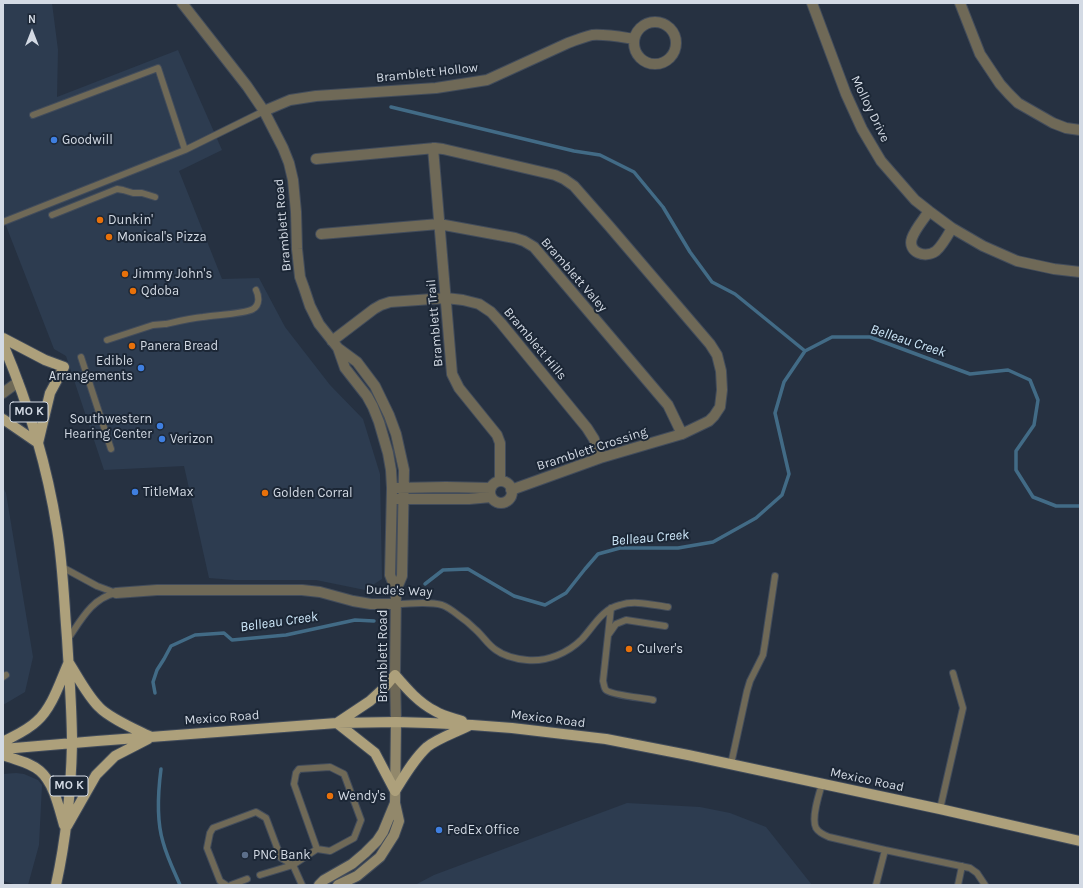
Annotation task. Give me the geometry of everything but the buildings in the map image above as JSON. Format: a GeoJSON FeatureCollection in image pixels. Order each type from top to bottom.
{"type":"FeatureCollection","features":[{"type":"Feature","properties":{"kind":"main road"},"geometry":{"type":"LineString","coordinates":[[3,338],[45,360],[64,367],[50,393],[38,443],[3,419]]}},
{"type":"Feature","properties":{"kind":"main road","name":"MO K"},"geometry":{"type":"LineString","coordinates":[[3,344],[27,407],[50,488],[62,567],[69,662],[72,743],[66,828],[56,885]]}},
{"type":"Feature","properties":{"kind":"main road"},"geometry":{"type":"LineString","coordinates":[[69,662],[91,697],[100,708],[111,716],[151,737]]}},
{"type":"Feature","properties":{"kind":"main road"},"geometry":{"type":"LineString","coordinates":[[3,742],[28,728],[43,715],[50,704],[69,662]]}},
{"type":"Feature","properties":{"kind":"main road"},"geometry":{"type":"LineString","coordinates":[[395,675],[409,691],[435,712],[472,724],[436,741],[428,747],[412,763],[395,791],[374,753],[337,723],[370,701],[395,675]]}},
{"type":"Feature","properties":{"kind":"main road","name":"Mexico Road"},"geometry":{"type":"LineString","coordinates":[[3,749],[337,723],[396,722],[472,724],[606,739],[681,753],[1080,841]]}},
{"type":"Feature","properties":{"kind":"main road"},"geometry":{"type":"LineString","coordinates":[[66,828],[96,775],[115,756],[151,737]]}},
{"type":"Feature","properties":{"kind":"main road"},"geometry":{"type":"LineString","coordinates":[[3,755],[28,764],[40,771],[48,779],[66,828]]}},
{"type":"Feature","properties":{"kind":"street","name":"Bramblett Road"},"geometry":{"type":"LineString","coordinates":[[182,3],[247,86],[264,111],[283,148],[289,163],[293,180],[300,277],[310,306],[319,324],[335,345],[345,368],[367,396],[379,422],[388,453],[391,470],[392,499],[390,575],[396,590],[396,722]]}},
{"type":"Feature","properties":{"kind":"street","name":"Molloy Drive"},"geometry":{"type":"LineString","coordinates":[[812,3],[846,94],[862,129],[881,161],[915,200],[952,228],[983,246],[1017,261],[1054,269],[1080,272]]}},
{"type":"Feature","properties":{"kind":"street"},"geometry":{"type":"LineString","coordinates":[[960,3],[980,54],[1000,84],[1009,94],[1018,103],[1053,123],[1066,128],[1080,130]]}},
{"type":"Feature","properties":{"kind":"street"},"geometry":{"type":"LineString","coordinates":[[657,22],[669,28],[673,33],[676,39],[676,46],[674,53],[665,62],[651,64],[644,62],[639,57],[635,51],[634,39],[638,31],[643,26],[657,22]]}},
{"type":"Feature","properties":{"kind":"street","name":"Bramblett Hollow"},"geometry":{"type":"LineString","coordinates":[[264,111],[290,100],[316,96],[436,88],[487,80],[580,38],[593,35],[634,39]]}},
{"type":"Feature","properties":{"kind":"street","name":"Bramblett Trail"},"geometry":{"type":"LineString","coordinates":[[433,148],[452,374],[459,388],[497,435],[500,443],[500,481]]}},
{"type":"Feature","properties":{"kind":"street","name":"Bramblett Crossing"},"geometry":{"type":"LineString","coordinates":[[316,159],[443,148],[555,175],[564,179],[574,186],[710,344],[717,356],[721,371],[722,390],[720,407],[709,421],[682,434],[600,458],[511,490]]}},
{"type":"Feature","properties":{"kind":"street"},"geometry":{"type":"LineString","coordinates":[[929,211],[913,236],[911,242],[912,248],[917,252],[924,255],[931,254],[937,250],[952,228]]}},
{"type":"Feature","properties":{"kind":"street","name":"Bramblett Valey"},"geometry":{"type":"LineString","coordinates":[[321,234],[439,224],[524,241],[534,247],[668,405],[682,434]]}},
{"type":"Feature","properties":{"kind":"street","name":"Bramblett Hills"},"geometry":{"type":"LineString","coordinates":[[335,345],[374,309],[390,302],[446,298],[479,304],[491,312],[501,323],[587,428],[594,439],[600,458]]}},
{"type":"Feature","properties":{"kind":"street","name":"Bramblett Road"},"geometry":{"type":"LineString","coordinates":[[335,345],[357,362],[374,386],[382,398],[396,434],[404,470],[402,576],[396,590]]}},
{"type":"Feature","properties":{"kind":"street"},"geometry":{"type":"LineString","coordinates":[[3,384],[18,382]]}},
{"type":"Feature","properties":{"kind":"street"},"geometry":{"type":"LineString","coordinates":[[3,393],[18,382]]}},
{"type":"Feature","properties":{"kind":"street"},"geometry":{"type":"LineString","coordinates":[[500,481],[508,484],[511,490],[512,496],[506,503],[502,504],[494,501],[491,493],[496,482],[500,481]]}},
{"type":"Feature","properties":{"kind":"street"},"geometry":{"type":"LineString","coordinates":[[392,488],[446,487],[491,493]]}},
{"type":"Feature","properties":{"kind":"street"},"geometry":{"type":"LineString","coordinates":[[392,499],[469,499],[491,493]]}},
{"type":"Feature","properties":{"kind":"street","name":"Dude's Way"},"geometry":{"type":"LineString","coordinates":[[116,593],[157,590],[302,590],[320,592],[365,603],[396,604]]}},
{"type":"Feature","properties":{"kind":"street"},"geometry":{"type":"LineString","coordinates":[[338,885],[357,876],[380,857],[394,835],[399,821],[395,802],[396,722]]}},
{"type":"Feature","properties":{"kind":"street"},"geometry":{"type":"LineString","coordinates":[[319,885],[324,880],[352,864],[366,853],[377,841],[383,832],[395,802]]}},
{"type":"Feature","properties":{"kind":"lane"},"geometry":{"type":"LineString","coordinates":[[33,115],[158,68],[185,150]]}},
{"type":"Feature","properties":{"kind":"lane"},"geometry":{"type":"LineString","coordinates":[[3,222],[185,150],[264,111]]}},
{"type":"Feature","properties":{"kind":"lane"},"geometry":{"type":"LineString","coordinates":[[52,215],[117,189],[133,193],[142,193],[155,197]]}},
{"type":"Feature","properties":{"kind":"lane"},"geometry":{"type":"LineString","coordinates":[[107,340],[153,325],[252,310],[259,300],[256,290]]}},
{"type":"Feature","properties":{"kind":"lane"},"geometry":{"type":"LineString","coordinates":[[82,357],[111,449]]}},
{"type":"Feature","properties":{"kind":"lane","name":"Dude's Way"},"geometry":{"type":"LineString","coordinates":[[62,567],[97,586],[116,593]]}},
{"type":"Feature","properties":{"kind":"lane"},"geometry":{"type":"LineString","coordinates":[[731,764],[747,691],[763,655],[775,576]]}},
{"type":"Feature","properties":{"kind":"lane","name":"Dude's Way"},"geometry":{"type":"LineString","coordinates":[[67,640],[85,614],[99,599],[109,594],[116,593]]}},
{"type":"Feature","properties":{"kind":"lane","name":"Dude's Way"},"geometry":{"type":"LineString","coordinates":[[396,604],[420,603],[441,605],[449,609],[476,629],[495,649],[514,658],[527,660],[558,656],[572,648],[582,639],[601,616],[611,608],[634,602],[668,607]]}},
{"type":"Feature","properties":{"kind":"lane"},"geometry":{"type":"LineString","coordinates":[[611,608],[603,681],[604,687],[607,691],[653,700]]}},
{"type":"Feature","properties":{"kind":"lane"},"geometry":{"type":"LineString","coordinates":[[608,635],[616,624],[626,620],[665,626]]}},
{"type":"Feature","properties":{"kind":"lane"},"geometry":{"type":"LineString","coordinates":[[940,809],[963,708],[953,673]]}},
{"type":"Feature","properties":{"kind":"lane"},"geometry":{"type":"LineString","coordinates":[[260,875],[293,865],[317,849],[330,851],[354,838],[361,820],[344,774],[330,766],[299,769],[296,773],[294,784],[317,849]]}},
{"type":"Feature","properties":{"kind":"lane"},"geometry":{"type":"LineString","coordinates":[[822,784],[814,820],[816,828],[822,834],[884,850],[970,868],[977,873],[982,883]]}},
{"type":"Feature","properties":{"kind":"lane"},"geometry":{"type":"LineString","coordinates":[[226,885],[220,881],[207,848],[210,833],[213,828],[256,812],[266,818],[281,858],[293,865],[302,885]]}},
{"type":"Feature","properties":{"kind":"lane"},"geometry":{"type":"LineString","coordinates":[[876,885],[884,850]]}},
{"type":"Feature","properties":{"kind":"lane"},"geometry":{"type":"LineString","coordinates":[[958,885],[962,866]]}},
{"type":"Feature","properties":{"kind":"lane"},"geometry":{"type":"LineString","coordinates":[[231,885],[247,879]]}},
{"type":"Feature","properties":{"kind":"shaded area"},"geometry":{"type":"Polygon","coordinates":[[[3,3],[52,3],[58,50],[57,97],[178,50],[222,150],[179,171],[222,279],[259,278],[285,327],[330,385],[363,419],[380,474],[382,579],[365,590],[316,580],[234,580],[209,578],[184,466],[104,470],[66,356],[54,349],[3,218],[3,3]]]}},
{"type":"Feature","properties":{"kind":"shaded area"},"geometry":{"type":"Polygon","coordinates":[[[3,487],[6,493],[33,657],[25,692],[3,705],[3,487]]]}},
{"type":"Feature","properties":{"kind":"shaded area"},"geometry":{"type":"Polygon","coordinates":[[[3,774],[24,774],[38,780],[42,785],[39,845],[28,885],[17,885],[3,881],[3,774]]]}},
{"type":"Feature","properties":{"kind":"shaded area"},"geometry":{"type":"Polygon","coordinates":[[[627,803],[700,807],[730,813],[766,827],[812,885],[415,885],[434,875],[627,803]]]}},
{"type":"Feature","properties":{"kind":"waterway"},"geometry":{"type":"LineString","coordinates":[[391,107],[574,151],[600,155],[634,172],[663,207],[690,252],[712,282],[735,294],[805,351]]}},
{"type":"Feature","properties":{"kind":"waterway","name":"Belleau Creek"},"geometry":{"type":"LineString","coordinates":[[425,584],[443,570],[468,569],[514,596],[545,605],[566,593],[598,554],[620,548],[678,548],[713,542],[756,518],[782,495],[789,474],[775,413],[784,382],[805,351],[832,337],[870,337],[970,374],[1008,370],[1030,380],[1038,400],[1034,425],[1016,451],[1016,470],[1033,497],[1056,506],[1080,506]]}},
{"type":"Feature","properties":{"kind":"waterway","name":"Belleau Creek"},"geometry":{"type":"LineString","coordinates":[[155,693],[153,682],[157,670],[171,646],[195,635],[224,633],[232,640],[286,635],[355,620],[374,621]]}},
{"type":"Feature","properties":{"kind":"waterway","name":"Belleau Creek"},"geometry":{"type":"LineString","coordinates":[[161,769],[158,806],[159,824],[166,853],[180,885]]}},
{"type":"Feature","properties":{"kind":"place","name":"Goodwill"},"geometry":{"type":"Point","coordinates":[54,140]}},
{"type":"Feature","properties":{"kind":"place","name":"Dunkin'"},"geometry":{"type":"Point","coordinates":[100,220]}},
{"type":"Feature","properties":{"kind":"place","name":"Monical's Pizza"},"geometry":{"type":"Point","coordinates":[109,237]}},
{"type":"Feature","properties":{"kind":"place","name":"Jimmy John's"},"geometry":{"type":"Point","coordinates":[125,274]}},
{"type":"Feature","properties":{"kind":"place","name":"Qdoba"},"geometry":{"type":"Point","coordinates":[133,291]}},
{"type":"Feature","properties":{"kind":"place","name":"Panera Bread"},"geometry":{"type":"Point","coordinates":[132,346]}},
{"type":"Feature","properties":{"kind":"place","name":"Edible Arrangements"},"geometry":{"type":"Point","coordinates":[141,368]}},
{"type":"Feature","properties":{"kind":"place","name":"Southwestern Hearing Center"},"geometry":{"type":"Point","coordinates":[160,426]}},
{"type":"Feature","properties":{"kind":"place","name":"Verizon"},"geometry":{"type":"Point","coordinates":[162,439]}},
{"type":"Feature","properties":{"kind":"place","name":"TitleMax"},"geometry":{"type":"Point","coordinates":[135,492]}},
{"type":"Feature","properties":{"kind":"place","name":"Golden Corral"},"geometry":{"type":"Point","coordinates":[265,493]}},
{"type":"Feature","properties":{"kind":"place","name":"Culver's"},"geometry":{"type":"Point","coordinates":[629,649]}},
{"type":"Feature","properties":{"kind":"place","name":"Wendy's"},"geometry":{"type":"Point","coordinates":[330,796]}},
{"type":"Feature","properties":{"kind":"place","name":"FedEx Office"},"geometry":{"type":"Point","coordinates":[439,830]}},
{"type":"Feature","properties":{"kind":"place","name":"PNC Bank"},"geometry":{"type":"Point","coordinates":[245,855]}}]}
